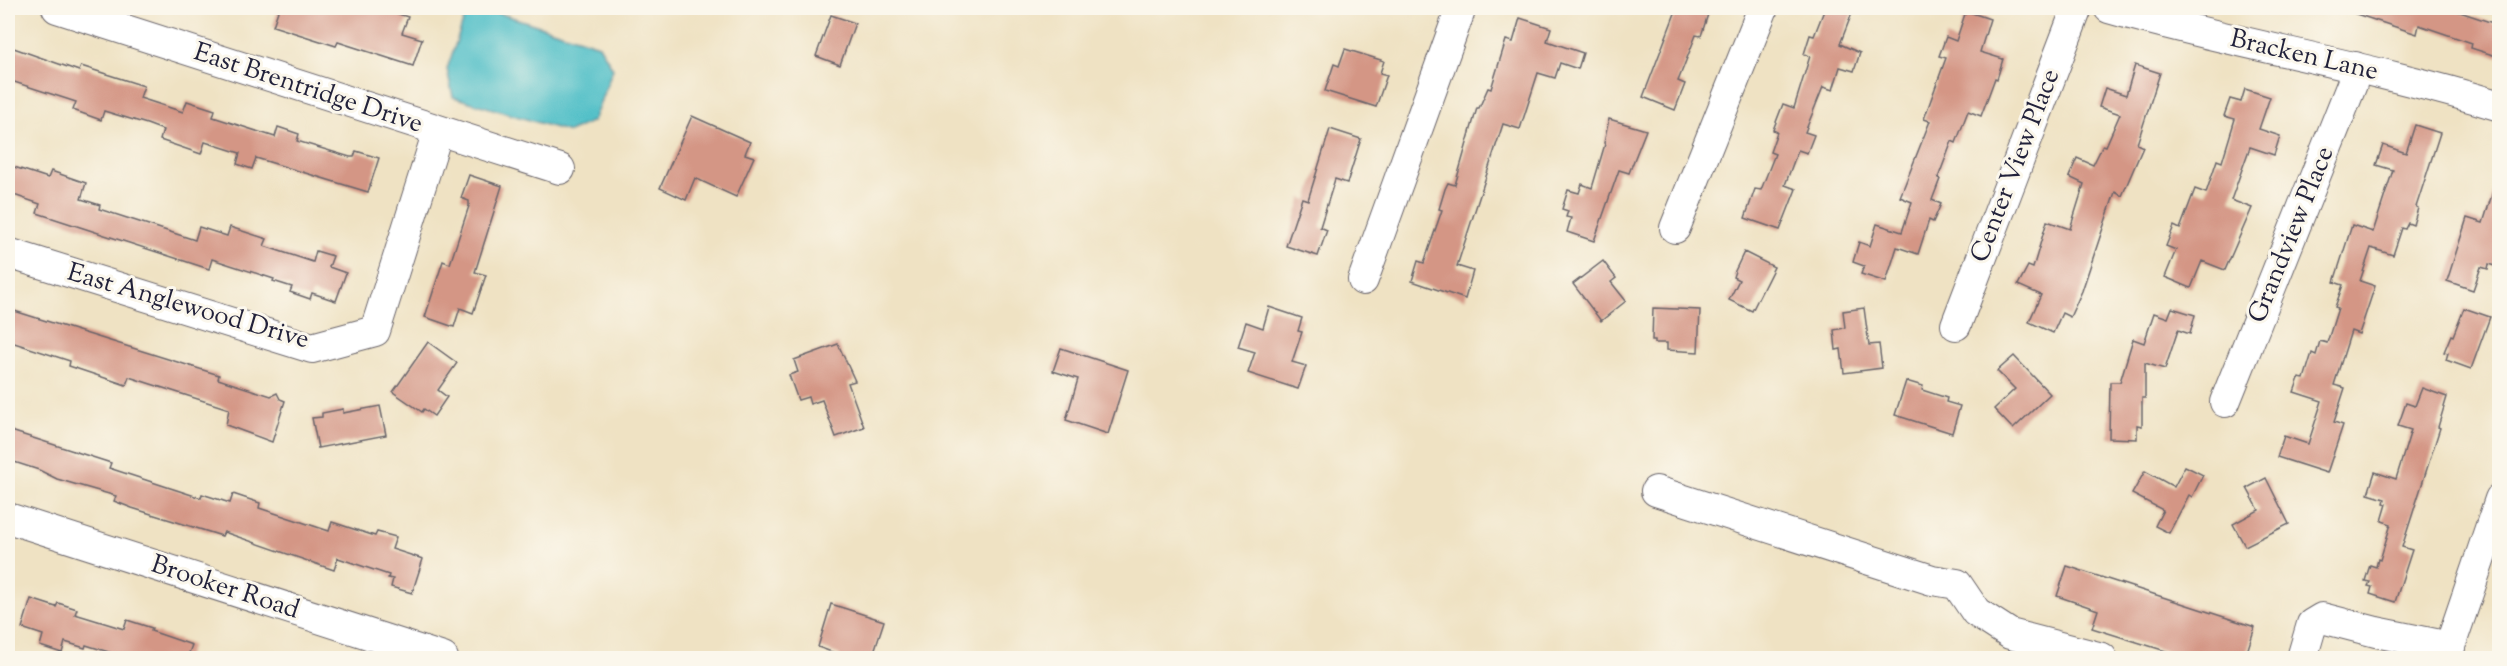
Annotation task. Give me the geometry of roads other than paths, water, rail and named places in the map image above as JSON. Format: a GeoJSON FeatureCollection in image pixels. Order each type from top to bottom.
{"type":"FeatureCollection","features":[{"type":"Feature","properties":{"kind":"street","name":"East Brentridge Drive"},"geometry":{"type":"LineString","coordinates":[[57,8],[560,169]]}},
{"type":"Feature","properties":{"kind":"street"},"geometry":{"type":"LineString","coordinates":[[1363,280],[1461,8]]}},
{"type":"Feature","properties":{"kind":"street"},"geometry":{"type":"LineString","coordinates":[[1675,228],[1763,8]]}},
{"type":"Feature","properties":{"kind":"street","name":"Center View Place"},"geometry":{"type":"LineString","coordinates":[[1956,325],[2077,8]]}},
{"type":"Feature","properties":{"kind":"street","name":"Bracken Lane"},"geometry":{"type":"LineString","coordinates":[[2109,8],[2248,44],[2355,67],[2499,106]]}},
{"type":"Feature","properties":{"kind":"street","name":"Grandview Place"},"geometry":{"type":"LineString","coordinates":[[2225,402],[2352,84],[2355,67]]}},
{"type":"Feature","properties":{"kind":"street","name":"East Anglewood Drive"},"geometry":{"type":"LineString","coordinates":[[8,253],[312,348],[375,331],[438,131]]}},
{"type":"Feature","properties":{"kind":"street"},"geometry":{"type":"LineString","coordinates":[[1656,491],[1932,580],[1957,584],[1976,612],[2010,633],[2102,658]]}},
{"type":"Feature","properties":{"kind":"street"},"geometry":{"type":"LineString","coordinates":[[2302,658],[2312,624],[2322,618],[2447,652],[2499,499]]}},
{"type":"Feature","properties":{"kind":"street","name":"Brooker Road"},"geometry":{"type":"LineString","coordinates":[[8,518],[443,658]]}},
{"type":"Feature","properties":{"kind":"water"},"geometry":{"type":"Polygon","coordinates":[[[486,9],[599,45],[613,69],[593,121],[569,132],[453,97],[447,69],[465,16],[486,9]]]}}]}
